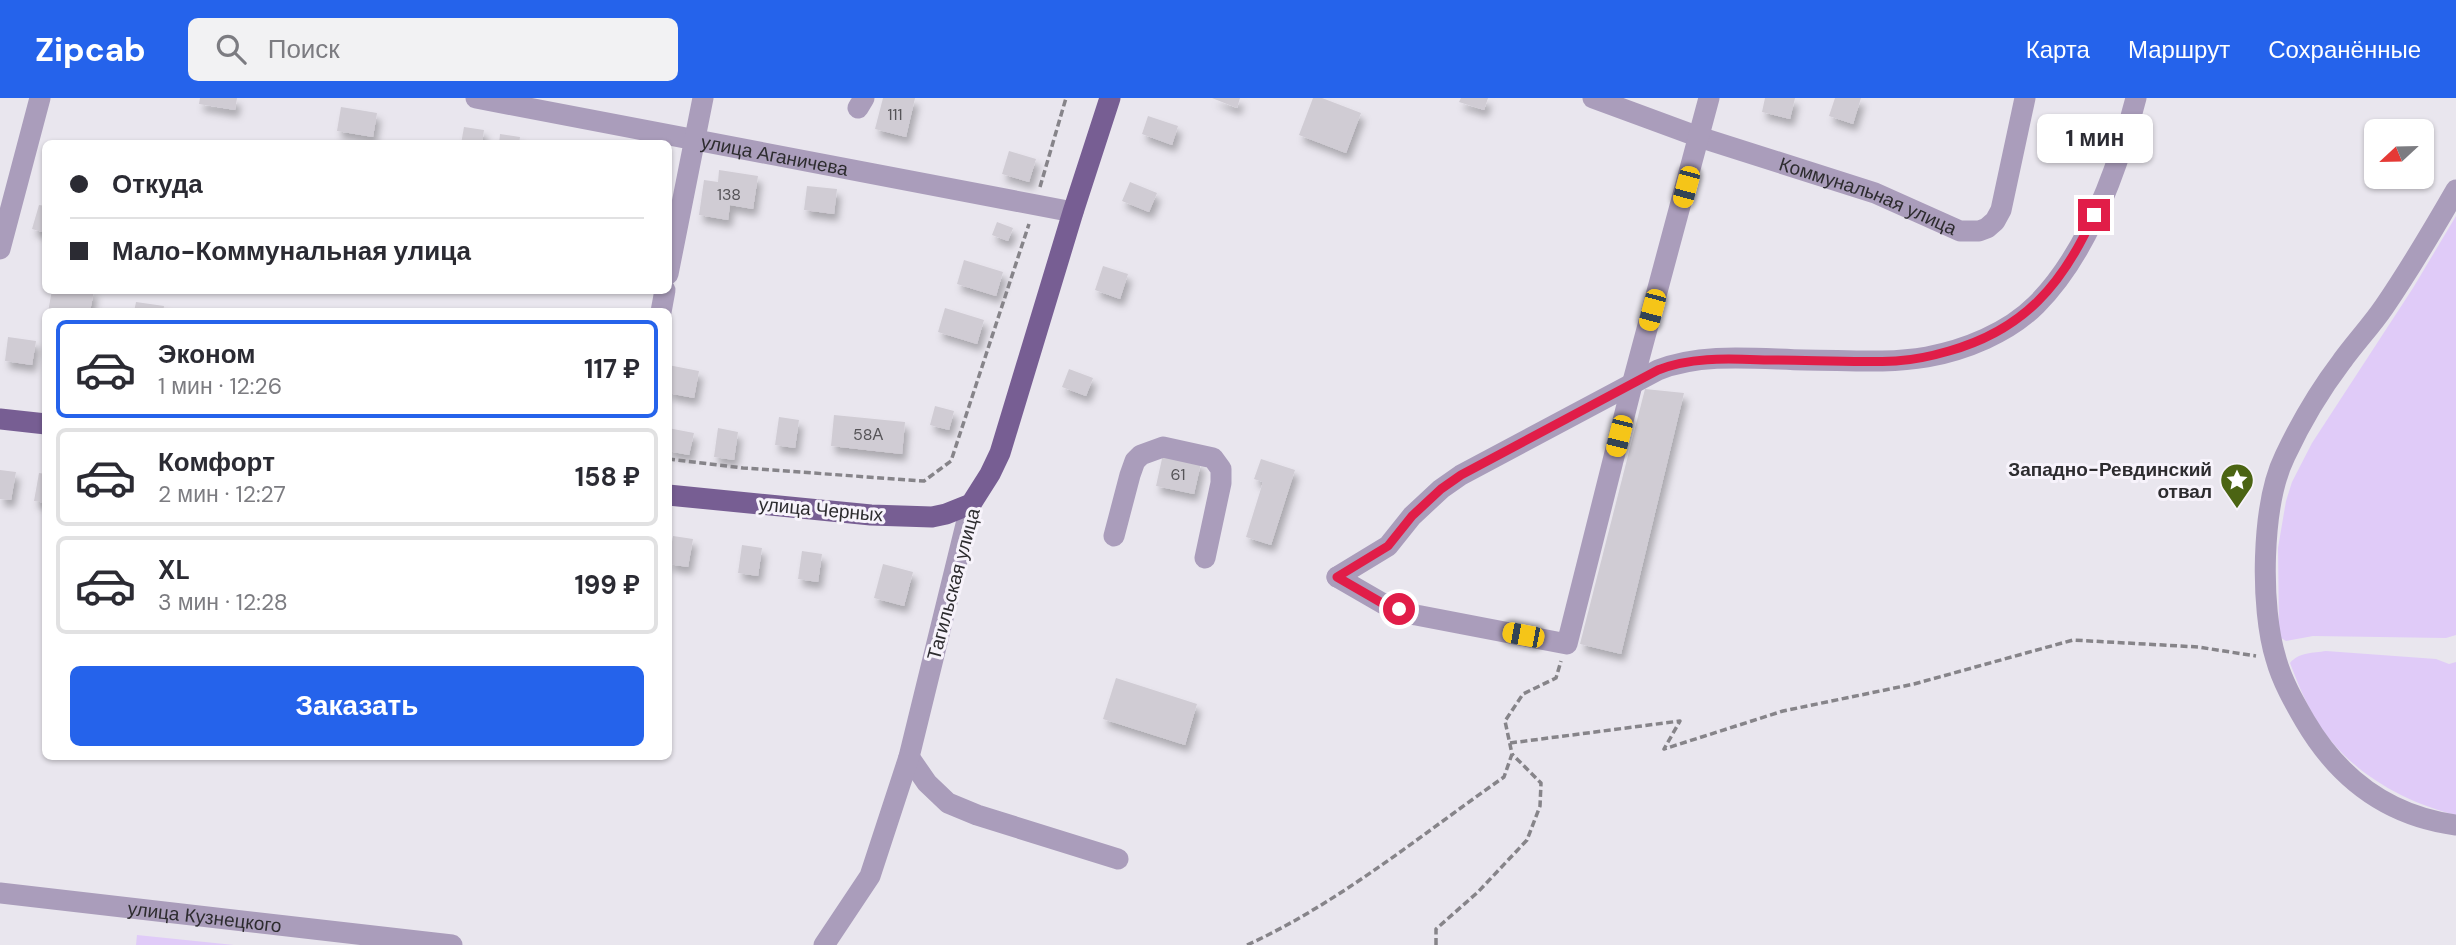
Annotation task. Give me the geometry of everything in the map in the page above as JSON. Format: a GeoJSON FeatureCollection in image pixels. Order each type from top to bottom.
{"type":"FeatureCollection","features":[{"type":"Feature","properties":{"kind":"main road","name":"Тагильская улица"},"geometry":{"type":"LineString","coordinates":[[971,504],[1000,453],[1110,98]]}},
{"type":"Feature","properties":{"kind":"main road"},"geometry":{"type":"LineString","coordinates":[[0,419],[42,424]]}},
{"type":"Feature","properties":{"kind":"main road","name":"улица Черных"},"geometry":{"type":"LineString","coordinates":[[672,495],[871,515],[920,517],[946,514],[971,504]]}},
{"type":"Feature","properties":{"kind":"street"},"geometry":{"type":"LineString","coordinates":[[0,249],[40,98]]}},
{"type":"Feature","properties":{"kind":"street","name":"улица Аганичева"},"geometry":{"type":"LineString","coordinates":[[477,98],[508,101],[1073,212]]}},
{"type":"Feature","properties":{"kind":"street"},"geometry":{"type":"LineString","coordinates":[[672,255],[703,98]]}},
{"type":"Feature","properties":{"kind":"street","name":"Коммунальная улица"},"geometry":{"type":"LineString","coordinates":[[1593,98],[1699,137],[1875,193],[1960,231],[1979,231],[1995,221],[2001,210],[2025,98]]}},
{"type":"Feature","properties":{"kind":"street"},"geometry":{"type":"LineString","coordinates":[[1709,98],[1632,385],[1567,644],[1416,615],[1382,603],[1337,577],[1388,546],[1412,516],[1461,475],[1632,385],[1675,363],[1752,359],[1897,361],[1929,356],[1995,334],[2034,307],[2067,266],[2085,235],[2122,153],[2136,98]]}},
{"type":"Feature","properties":{"kind":"street"},"geometry":{"type":"LineString","coordinates":[[2456,190],[2423,249],[2383,309],[2340,363],[2284,458],[2274,487],[2266,563],[2269,624],[2276,659],[2291,696],[2333,762],[2354,782],[2401,811],[2456,825]]}},
{"type":"Feature","properties":{"kind":"street"},"geometry":{"type":"LineString","coordinates":[[1114,536],[1130,475],[1135,461],[1141,455],[1163,447],[1213,458],[1221,469],[1221,483],[1205,558]]}},
{"type":"Feature","properties":{"kind":"street","name":"Тагильская улица"},"geometry":{"type":"LineString","coordinates":[[824,945],[870,876],[909,757],[971,504]]}},
{"type":"Feature","properties":{"kind":"street"},"geometry":{"type":"LineString","coordinates":[[909,757],[926,783],[948,803],[977,815],[1118,859]]}},
{"type":"Feature","properties":{"kind":"street","name":"улица Кузнецкого"},"geometry":{"type":"LineString","coordinates":[[0,893],[452,945]]}},
{"type":"Feature","properties":{"kind":"path"},"geometry":{"type":"LineString","coordinates":[[672,459],[743,468],[924,481],[951,461],[1035,204],[1066,98]]}},
{"type":"Feature","properties":{"kind":"path"},"geometry":{"type":"LineString","coordinates":[[1510,743],[1680,721],[1664,749],[1783,712],[1914,684],[2073,640],[2199,647],[2276,659]]}},
{"type":"Feature","properties":{"kind":"path"},"geometry":{"type":"LineString","coordinates":[[1247,945],[1317,909],[1504,777],[1512,754],[1505,721],[1523,694],[1556,678],[1567,644]]}},
{"type":"Feature","properties":{"kind":"path"},"geometry":{"type":"LineString","coordinates":[[1436,945],[1436,929],[1478,892],[1527,840],[1540,806],[1541,783],[1512,754]]}},
{"type":"Feature","properties":{"kind":"shaded area"},"geometry":{"type":"Polygon","coordinates":[[[2456,216],[2456,635],[2446,638],[2313,636],[2286,641],[2281,638],[2279,631],[2278,548],[2292,482],[2312,443],[2413,288],[2456,216]]]}},
{"type":"Feature","properties":{"kind":"shaded area"},"geometry":{"type":"Polygon","coordinates":[[[2326,651],[2436,659],[2449,664],[2456,662],[2456,815],[2416,802],[2378,782],[2345,756],[2330,740],[2310,709],[2290,663],[2302,655],[2326,651]]]}},
{"type":"Feature","properties":{"kind":"shaded area"},"geometry":{"type":"Polygon","coordinates":[[[137,935],[234,945],[136,945],[137,935]]]}},
{"type":"Feature","properties":{"kind":"building"},"geometry":{"type":"Polygon","coordinates":[[[200,98],[237,98],[235,110],[199,104],[200,98]]]}},
{"type":"Feature","properties":{"kind":"building"},"geometry":{"type":"Polygon","coordinates":[[[883,98],[915,98],[906,137],[875,129],[883,98]]]}},
{"type":"Feature","properties":{"kind":"building"},"geometry":{"type":"Polygon","coordinates":[[[1212,98],[1240,98],[1237,108],[1212,98]]]}},
{"type":"Feature","properties":{"kind":"building"},"geometry":{"type":"Polygon","coordinates":[[[1313,98],[1322,98],[1361,113],[1346,153],[1299,135],[1313,98]]]}},
{"type":"Feature","properties":{"kind":"building"},"geometry":{"type":"Polygon","coordinates":[[[1461,98],[1488,98],[1484,110],[1459,102],[1461,98]]]}},
{"type":"Feature","properties":{"kind":"building"},"geometry":{"type":"Polygon","coordinates":[[[1765,98],[1795,98],[1790,119],[1762,112],[1765,98]]]}},
{"type":"Feature","properties":{"kind":"building"},"geometry":{"type":"Polygon","coordinates":[[[1835,98],[1861,98],[1853,124],[1829,116],[1835,98]]]}},
{"type":"Feature","properties":{"kind":"building"},"geometry":{"type":"Polygon","coordinates":[[[341,107],[377,113],[373,137],[337,131],[341,107]]]}},
{"type":"Feature","properties":{"kind":"building"},"geometry":{"type":"Polygon","coordinates":[[[1148,116],[1178,126],[1172,145],[1142,134],[1148,116]]]}},
{"type":"Feature","properties":{"kind":"building"},"geometry":{"type":"Polygon","coordinates":[[[464,127],[484,130],[483,140],[462,140],[464,127]]]}},
{"type":"Feature","properties":{"kind":"building"},"geometry":{"type":"Polygon","coordinates":[[[500,134],[520,137],[520,140],[499,140],[500,134]]]}},
{"type":"Feature","properties":{"kind":"building"},"geometry":{"type":"Polygon","coordinates":[[[1009,151],[1036,159],[1029,182],[1002,174],[1009,151]]]}},
{"type":"Feature","properties":{"kind":"building"},"geometry":{"type":"Polygon","coordinates":[[[719,170],[758,176],[753,209],[730,205],[728,220],[699,215],[704,180],[718,182],[719,170]]]}},
{"type":"Feature","properties":{"kind":"building"},"geometry":{"type":"Polygon","coordinates":[[[1130,182],[1157,193],[1149,212],[1122,201],[1130,182]]]}},
{"type":"Feature","properties":{"kind":"building"},"geometry":{"type":"Polygon","coordinates":[[[807,186],[837,189],[834,214],[804,210],[807,186]]]}},
{"type":"Feature","properties":{"kind":"building"},"geometry":{"type":"Polygon","coordinates":[[[39,205],[42,205],[42,232],[32,229],[39,205]]]}},
{"type":"Feature","properties":{"kind":"building"},"geometry":{"type":"Polygon","coordinates":[[[997,222],[1013,228],[1008,241],[992,235],[997,222]]]}},
{"type":"Feature","properties":{"kind":"building"},"geometry":{"type":"Polygon","coordinates":[[[964,260],[1003,272],[996,296],[957,284],[964,260]]]}},
{"type":"Feature","properties":{"kind":"building"},"geometry":{"type":"Polygon","coordinates":[[[1103,266],[1128,274],[1120,299],[1095,290],[1103,266]]]}},
{"type":"Feature","properties":{"kind":"building"},"geometry":{"type":"Polygon","coordinates":[[[51,294],[93,294],[91,308],[49,308],[51,294]]]}},
{"type":"Feature","properties":{"kind":"building"},"geometry":{"type":"Polygon","coordinates":[[[136,302],[164,306],[164,308],[135,308],[136,302]]]}},
{"type":"Feature","properties":{"kind":"building"},"geometry":{"type":"Polygon","coordinates":[[[945,308],[984,320],[977,344],[938,332],[945,308]]]}},
{"type":"Feature","properties":{"kind":"building"},"geometry":{"type":"Polygon","coordinates":[[[8,337],[36,341],[32,365],[5,361],[8,337]]]}},
{"type":"Feature","properties":{"kind":"building"},"geometry":{"type":"Polygon","coordinates":[[[672,366],[699,371],[694,398],[672,394],[672,366]]]}},
{"type":"Feature","properties":{"kind":"building"},"geometry":{"type":"Polygon","coordinates":[[[1069,369],[1093,378],[1086,396],[1062,387],[1069,369]]]}},
{"type":"Feature","properties":{"kind":"building"},"geometry":{"type":"Polygon","coordinates":[[[1645,389],[1684,393],[1621,654],[1580,644],[1645,389]]]}},
{"type":"Feature","properties":{"kind":"building"},"geometry":{"type":"Polygon","coordinates":[[[935,406],[954,411],[949,430],[930,425],[935,406]]]}},
{"type":"Feature","properties":{"kind":"building"},"geometry":{"type":"Polygon","coordinates":[[[834,415],[905,422],[902,454],[831,446],[834,415]]]}},
{"type":"Feature","properties":{"kind":"building"},"geometry":{"type":"Polygon","coordinates":[[[779,417],[799,420],[795,448],[775,445],[779,417]]]}},
{"type":"Feature","properties":{"kind":"building"},"geometry":{"type":"Polygon","coordinates":[[[718,428],[738,432],[734,460],[714,457],[718,428]]]}},
{"type":"Feature","properties":{"kind":"building"},"geometry":{"type":"Polygon","coordinates":[[[672,429],[694,433],[689,455],[672,452],[672,429]]]}},
{"type":"Feature","properties":{"kind":"building"},"geometry":{"type":"Polygon","coordinates":[[[1163,454],[1201,463],[1194,494],[1156,486],[1163,454]]]}},
{"type":"Feature","properties":{"kind":"building"},"geometry":{"type":"Polygon","coordinates":[[[1261,459],[1295,470],[1271,545],[1246,537],[1263,482],[1254,479],[1261,459]]]}},
{"type":"Feature","properties":{"kind":"building"},"geometry":{"type":"Polygon","coordinates":[[[0,470],[16,472],[11,500],[0,499],[0,470]]]}},
{"type":"Feature","properties":{"kind":"building"},"geometry":{"type":"Polygon","coordinates":[[[39,473],[42,473],[42,502],[34,501],[39,473]]]}},
{"type":"Feature","properties":{"kind":"building"},"geometry":{"type":"Polygon","coordinates":[[[673,536],[693,539],[688,567],[672,565],[673,536]]]}},
{"type":"Feature","properties":{"kind":"building"},"geometry":{"type":"Polygon","coordinates":[[[742,545],[762,548],[758,576],[738,573],[742,545]]]}},
{"type":"Feature","properties":{"kind":"building"},"geometry":{"type":"Polygon","coordinates":[[[802,551],[822,554],[818,582],[798,579],[802,551]]]}},
{"type":"Feature","properties":{"kind":"building"},"geometry":{"type":"Polygon","coordinates":[[[883,564],[913,572],[904,606],[874,598],[883,564]]]}},
{"type":"Feature","properties":{"kind":"building"},"geometry":{"type":"Polygon","coordinates":[[[1116,678],[1197,704],[1185,745],[1103,719],[1116,678]]]}},
{"type":"Feature","properties":{"kind":"place","name":"Западно-Ревдинский отвал"},"geometry":{"type":"Point","coordinates":[2237,510]}},
{"type":"Feature","properties":{"kind":"route"},"geometry":{"type":"LineString","coordinates":[[1399,609],[1382,603],[1337,577],[1388,546],[1412,516],[1441,489],[1480,463],[1553,428],[1675,363],[1752,359],[1897,361],[1929,356],[1971,344],[1995,334],[2034,307],[2067,266],[2094,215]]}}]}
